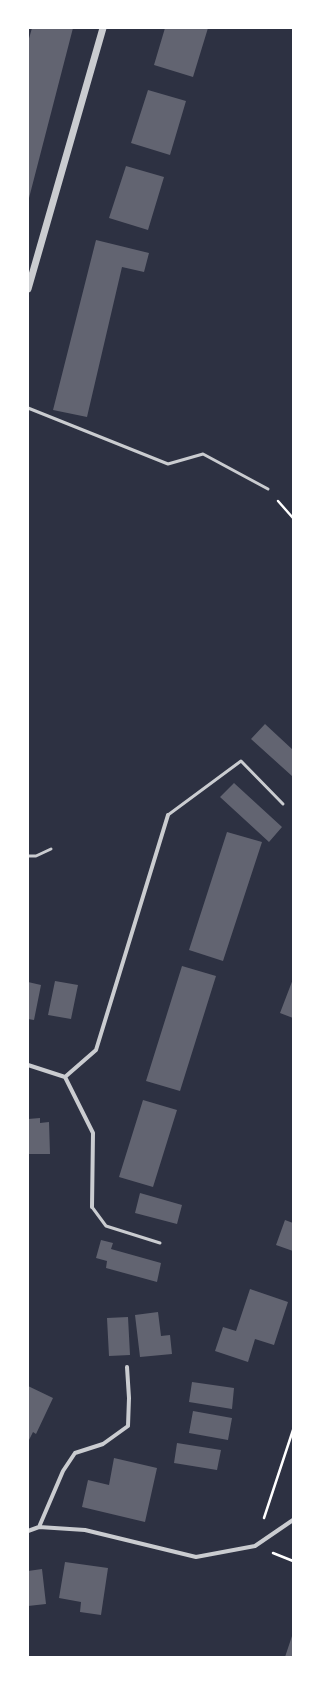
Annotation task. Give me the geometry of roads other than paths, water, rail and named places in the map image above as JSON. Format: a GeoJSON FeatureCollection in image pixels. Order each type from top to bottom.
{"type":"FeatureCollection","features":[{"type":"Feature","properties":{"kind":"street"},"geometry":{"type":"LineString","coordinates":[[28,289],[103,28]]}},
{"type":"Feature","properties":{"kind":"street"},"geometry":{"type":"LineString","coordinates":[[65,1077],[96,1050],[168,815]]}},
{"type":"Feature","properties":{"kind":"street"},"geometry":{"type":"LineString","coordinates":[[28,1065],[65,1077],[93,1133],[92,1207]]}},
{"type":"Feature","properties":{"kind":"street"},"geometry":{"type":"LineString","coordinates":[[39,1527],[63,1471],[75,1453],[103,1444],[128,1426],[129,1398],[127,1366]]}},
{"type":"Feature","properties":{"kind":"street"},"geometry":{"type":"LineString","coordinates":[[28,1531],[39,1527],[85,1530],[196,1557],[255,1546],[293,1520]]}},
{"type":"Feature","properties":{"kind":"lane"},"geometry":{"type":"LineString","coordinates":[[28,408],[168,464],[203,454],[268,490]]}},
{"type":"Feature","properties":{"kind":"lane"},"geometry":{"type":"LineString","coordinates":[[168,815],[241,761],[283,804]]}},
{"type":"Feature","properties":{"kind":"lane"},"geometry":{"type":"LineString","coordinates":[[28,856],[36,856],[51,849]]}},
{"type":"Feature","properties":{"kind":"lane"},"geometry":{"type":"LineString","coordinates":[[92,1207],[106,1226],[160,1243]]}}]}
